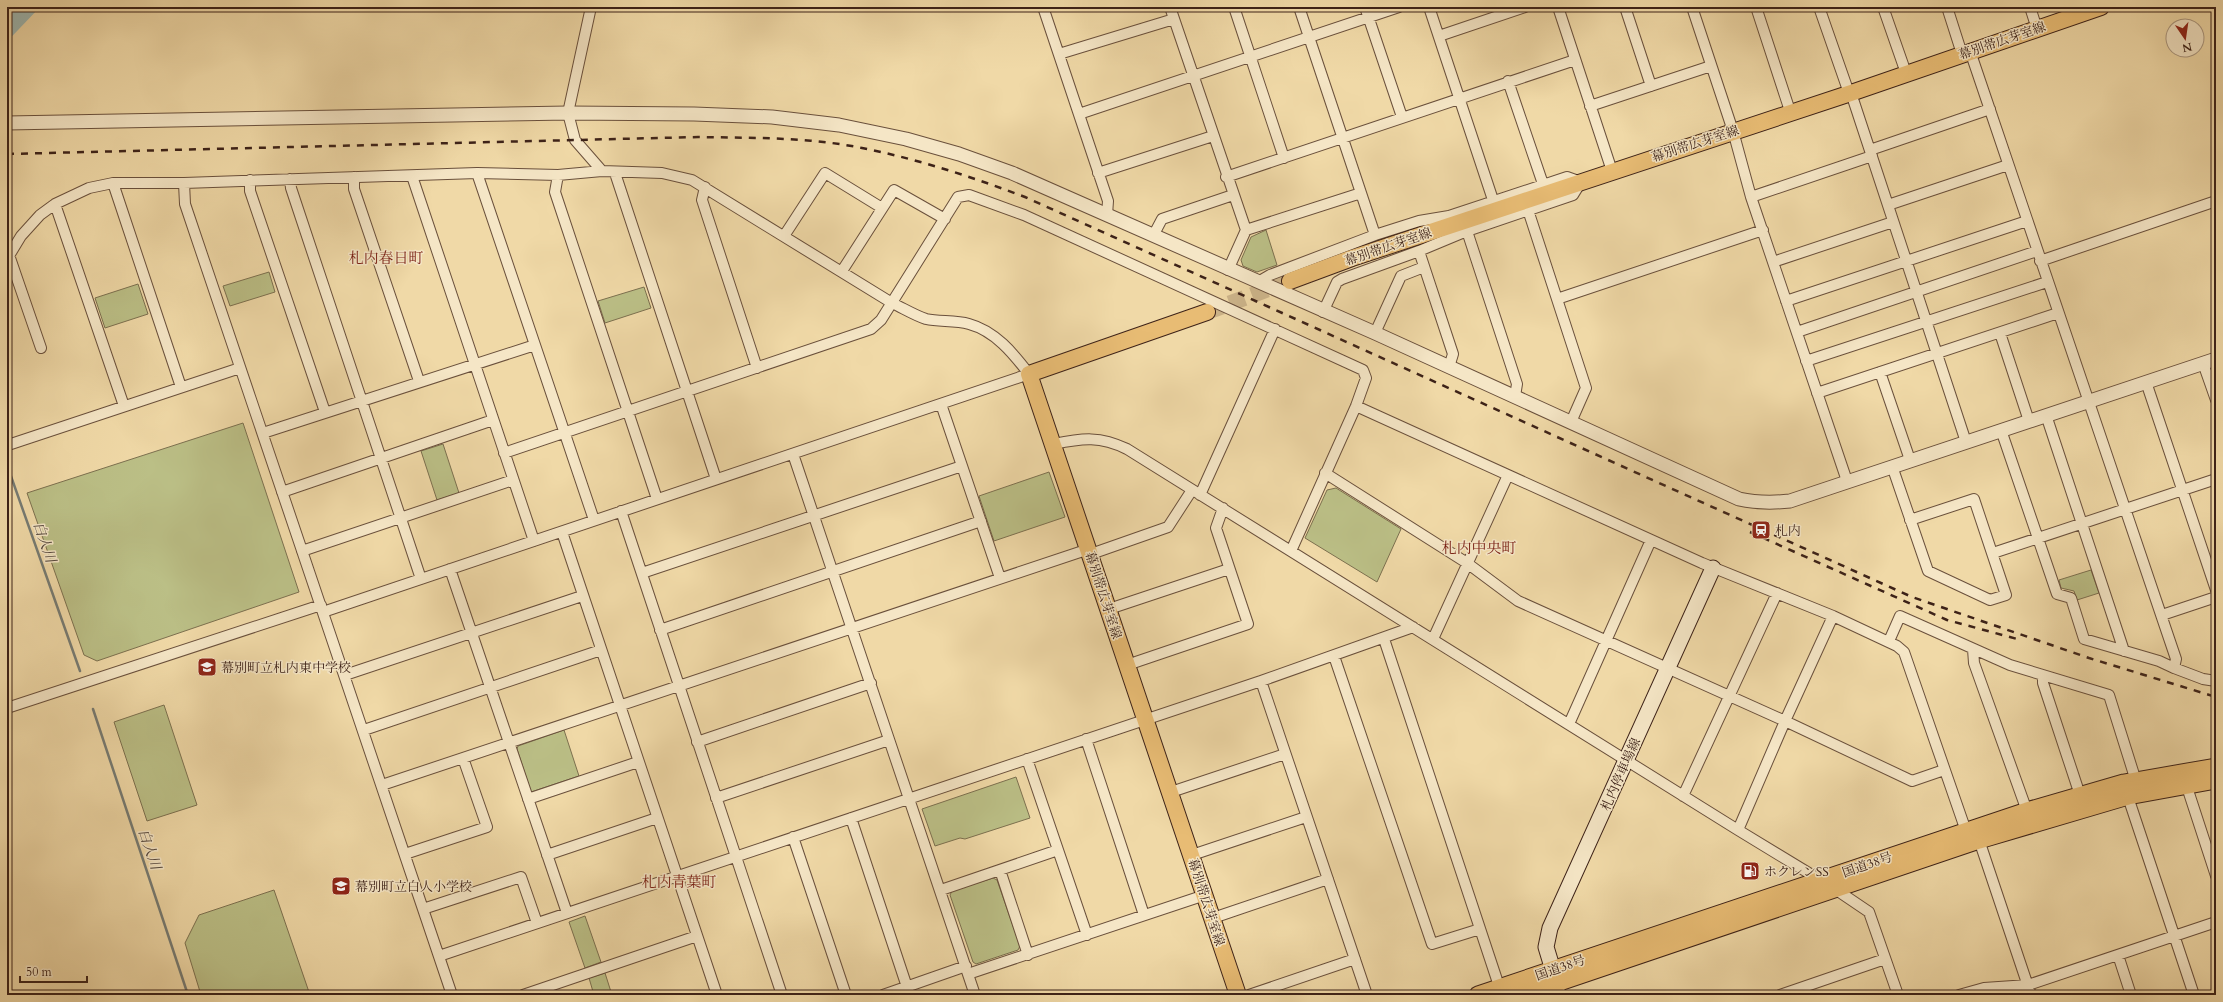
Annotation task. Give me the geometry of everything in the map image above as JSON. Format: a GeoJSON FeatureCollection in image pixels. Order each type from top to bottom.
{"type":"FeatureCollection","features":[{"type":"Feature","properties":{"kind":"highway","name":"国道38号"},"geometry":{"type":"LineString","coordinates":[[1521,995],[1835,889],[1972,836],[2027,811],[2080,795],[2129,787],[2216,767]]}},
{"type":"Feature","properties":{"kind":"highway","name":"国道38号"},"geometry":{"type":"LineString","coordinates":[[1478,995],[1557,983],[1820,880],[1972,836],[2129,787],[2186,784],[2216,780]]}},
{"type":"Feature","properties":{"kind":"main road","name":"幕別帯広芽室線"},"geometry":{"type":"LineString","coordinates":[[1290,281],[1352,258],[1790,111],[1850,93],[2101,7]]}},
{"type":"Feature","properties":{"kind":"main road"},"geometry":{"type":"LineString","coordinates":[[1029,374],[1207,312]]}},
{"type":"Feature","properties":{"kind":"main road","name":"幕別帯広芽室線"},"geometry":{"type":"LineString","coordinates":[[1029,374],[1054,444],[1238,995]]}},
{"type":"Feature","properties":{"kind":"main road","name":"札内停車場線"},"geometry":{"type":"LineString","coordinates":[[1557,983],[1546,947],[1550,928],[1713,568]]}},
{"type":"Feature","properties":{"kind":"street"},"geometry":{"type":"LineString","coordinates":[[591,7],[568,113],[575,140],[602,171]]}},
{"type":"Feature","properties":{"kind":"street"},"geometry":{"type":"LineString","coordinates":[[1043,7],[1108,201],[1107,215]]}},
{"type":"Feature","properties":{"kind":"street"},"geometry":{"type":"LineString","coordinates":[[1170,7],[1226,177],[1246,230],[1228,270]]}},
{"type":"Feature","properties":{"kind":"street"},"geometry":{"type":"LineString","coordinates":[[1234,7],[1284,158]]}},
{"type":"Feature","properties":{"kind":"street"},"geometry":{"type":"LineString","coordinates":[[1299,7],[1375,235]]}},
{"type":"Feature","properties":{"kind":"street"},"geometry":{"type":"LineString","coordinates":[[1365,7],[1402,117]]}},
{"type":"Feature","properties":{"kind":"street"},"geometry":{"type":"LineString","coordinates":[[1078,114],[1399,7]]}},
{"type":"Feature","properties":{"kind":"street"},"geometry":{"type":"LineString","coordinates":[[1429,7],[1493,200]]}},
{"type":"Feature","properties":{"kind":"street"},"geometry":{"type":"LineString","coordinates":[[1439,36],[1525,7]]}},
{"type":"Feature","properties":{"kind":"street"},"geometry":{"type":"LineString","coordinates":[[1558,7],[1612,171]]}},
{"type":"Feature","properties":{"kind":"street"},"geometry":{"type":"LineString","coordinates":[[1625,7],[1651,86]]}},
{"type":"Feature","properties":{"kind":"street"},"geometry":{"type":"LineString","coordinates":[[1692,7],[1773,262],[1847,481]]}},
{"type":"Feature","properties":{"kind":"street"},"geometry":{"type":"LineString","coordinates":[[1756,7],[1790,111]]}},
{"type":"Feature","properties":{"kind":"street"},"geometry":{"type":"LineString","coordinates":[[1819,7],[1871,153],[1966,442]]}},
{"type":"Feature","properties":{"kind":"street"},"geometry":{"type":"LineString","coordinates":[[1883,7],[1906,74]]}},
{"type":"Feature","properties":{"kind":"street"},"geometry":{"type":"LineString","coordinates":[[1946,7],[1990,109],[2047,282],[2127,509],[2162,615],[2176,659],[2174,668]]}},
{"type":"Feature","properties":{"kind":"street"},"geometry":{"type":"LineString","coordinates":[[2030,7],[2037,29]]}},
{"type":"Feature","properties":{"kind":"street"},"geometry":{"type":"LineString","coordinates":[[1059,54],[1174,19]]}},
{"type":"Feature","properties":{"kind":"street"},"geometry":{"type":"LineString","coordinates":[[1226,177],[1459,99],[1508,81],[1575,60]]}},
{"type":"Feature","properties":{"kind":"street"},"geometry":{"type":"LineString","coordinates":[[1590,106],[1711,66]]}},
{"type":"Feature","properties":{"kind":"street"},"geometry":{"type":"LineString","coordinates":[[1508,81],[1543,184]]}},
{"type":"Feature","properties":{"kind":"street"},"geometry":{"type":"LineString","coordinates":[[1752,197],[1990,109]]}},
{"type":"Feature","properties":{"kind":"street"},"geometry":{"type":"LineString","coordinates":[[7,123],[568,113],[694,114],[772,117],[839,125],[906,139],[958,154],[1012,173],[1323,312],[1375,333],[1739,499],[1768,503],[1790,501],[2216,359]]}},
{"type":"Feature","properties":{"kind":"street"},"geometry":{"type":"LineString","coordinates":[[1098,173],[1213,136]]}},
{"type":"Feature","properties":{"kind":"street"},"geometry":{"type":"LineString","coordinates":[[1888,205],[2008,165]]}},
{"type":"Feature","properties":{"kind":"street"},"geometry":{"type":"LineString","coordinates":[[7,708],[450,569],[1029,374],[1011,351],[994,335],[968,324],[927,319],[892,303],[692,180],[662,173],[615,173],[602,171],[558,176],[477,173],[184,183],[113,183],[89,188],[55,204],[40,215],[21,236],[8,257],[41,348]]}},
{"type":"Feature","properties":{"kind":"street"},"geometry":{"type":"LineString","coordinates":[[477,173],[594,520]]}},
{"type":"Feature","properties":{"kind":"street"},"geometry":{"type":"LineString","coordinates":[[615,173],[716,479]]}},
{"type":"Feature","properties":{"kind":"street"},"geometry":{"type":"LineString","coordinates":[[784,236],[825,173],[882,208]]}},
{"type":"Feature","properties":{"kind":"street"},"geometry":{"type":"LineString","coordinates":[[412,176],[534,541]]}},
{"type":"Feature","properties":{"kind":"street"},"geometry":{"type":"LineString","coordinates":[[558,176],[555,192],[657,499]]}},
{"type":"Feature","properties":{"kind":"street"},"geometry":{"type":"LineString","coordinates":[[1258,282],[1270,275],[1375,235],[1419,221],[1449,216],[1567,176],[1581,182],[1573,195],[1467,230],[1419,251],[1342,279],[1338,282],[1323,312]]}},
{"type":"Feature","properties":{"kind":"street"},"geometry":{"type":"LineString","coordinates":[[354,178],[354,190],[419,381]]}},
{"type":"Feature","properties":{"kind":"street"},"geometry":{"type":"LineString","coordinates":[[290,179],[291,188],[421,578]]}},
{"type":"Feature","properties":{"kind":"street"},"geometry":{"type":"LineString","coordinates":[[250,180],[250,191],[325,412]]}},
{"type":"Feature","properties":{"kind":"street"},"geometry":{"type":"LineString","coordinates":[[113,183],[181,387]]}},
{"type":"Feature","properties":{"kind":"street"},"geometry":{"type":"LineString","coordinates":[[184,183],[185,204],[364,730],[452,995]]}},
{"type":"Feature","properties":{"kind":"street"},"geometry":{"type":"LineString","coordinates":[[705,187],[702,200],[757,368]]}},
{"type":"Feature","properties":{"kind":"street"},"geometry":{"type":"LineString","coordinates":[[842,271],[894,190],[945,219]]}},
{"type":"Feature","properties":{"kind":"street"},"geometry":{"type":"LineString","coordinates":[[1246,230],[1361,193]]}},
{"type":"Feature","properties":{"kind":"street"},"geometry":{"type":"LineString","coordinates":[[504,453],[871,329],[881,320],[958,197],[969,195],[1024,215],[1363,370],[1366,378],[1356,406],[1291,551]]}},
{"type":"Feature","properties":{"kind":"street"},"geometry":{"type":"LineString","coordinates":[[1153,236],[1162,219],[1233,195]]}},
{"type":"Feature","properties":{"kind":"street"},"geometry":{"type":"LineString","coordinates":[[1797,332],[1917,291],[2039,256],[2216,201]]}},
{"type":"Feature","properties":{"kind":"street"},"geometry":{"type":"LineString","coordinates":[[55,204],[124,406]]}},
{"type":"Feature","properties":{"kind":"street"},"geometry":{"type":"LineString","coordinates":[[1528,210],[1586,388],[1571,422]]}},
{"type":"Feature","properties":{"kind":"street"},"geometry":{"type":"LineString","coordinates":[[1786,301],[2027,221]]}},
{"type":"Feature","properties":{"kind":"street"},"geometry":{"type":"LineString","coordinates":[[1773,262],[1894,222]]}},
{"type":"Feature","properties":{"kind":"street"},"geometry":{"type":"LineString","coordinates":[[1467,230],[1517,384],[1515,396]]}},
{"type":"Feature","properties":{"kind":"street"},"geometry":{"type":"LineString","coordinates":[[1557,299],[1763,230]]}},
{"type":"Feature","properties":{"kind":"street"},"geometry":{"type":"LineString","coordinates":[[1419,251],[1453,354],[1449,367]]}},
{"type":"Feature","properties":{"kind":"street"},"geometry":{"type":"LineString","coordinates":[[1375,333],[1401,276],[1424,267]]}},
{"type":"Feature","properties":{"kind":"street"},"geometry":{"type":"LineString","coordinates":[[1806,361],[2047,282]]}},
{"type":"Feature","properties":{"kind":"street"},"geometry":{"type":"LineString","coordinates":[[1817,393],[2058,313]]}},
{"type":"Feature","properties":{"kind":"street"},"geometry":{"type":"LineString","coordinates":[[382,785],[1000,578],[1168,527],[1196,492],[1275,329]]}},
{"type":"Feature","properties":{"kind":"street"},"geometry":{"type":"LineString","coordinates":[[2000,333],[2029,421]]}},
{"type":"Feature","properties":{"kind":"street"},"geometry":{"type":"LineString","coordinates":[[263,433],[474,363],[535,345]]}},
{"type":"Feature","properties":{"kind":"street"},"geometry":{"type":"LineString","coordinates":[[2203,363],[2216,400]]}},
{"type":"Feature","properties":{"kind":"street"},"geometry":{"type":"LineString","coordinates":[[7,441],[8,445],[240,368]]}},
{"type":"Feature","properties":{"kind":"street"},"geometry":{"type":"LineString","coordinates":[[1880,372],[1910,460]]}},
{"type":"Feature","properties":{"kind":"street"},"geometry":{"type":"LineString","coordinates":[[2146,382],[2216,590]]}},
{"type":"Feature","properties":{"kind":"street"},"geometry":{"type":"LineString","coordinates":[[941,404],[1000,578]]}},
{"type":"Feature","properties":{"kind":"street"},"geometry":{"type":"LineString","coordinates":[[1356,406],[1713,568],[1833,616],[1888,641],[1904,652],[1944,770],[1972,836],[2030,990]]}},
{"type":"Feature","properties":{"kind":"street"},"geometry":{"type":"LineString","coordinates":[[2046,415],[2124,651]]}},
{"type":"Feature","properties":{"kind":"street"},"geometry":{"type":"LineString","coordinates":[[282,492],[493,420]]}},
{"type":"Feature","properties":{"kind":"street"},"geometry":{"type":"LineString","coordinates":[[2001,430],[2057,594],[2071,598],[2084,639],[2159,661],[2203,679],[2216,681]]}},
{"type":"Feature","properties":{"kind":"street"},"geometry":{"type":"LineString","coordinates":[[1054,444],[1081,438],[1113,442],[1127,449],[1626,761],[1835,889],[1869,912],[1898,995]]}},
{"type":"Feature","properties":{"kind":"street"},"geometry":{"type":"LineString","coordinates":[[793,454],[975,995]]}},
{"type":"Feature","properties":{"kind":"street"},"geometry":{"type":"LineString","coordinates":[[642,573],[962,466]]}},
{"type":"Feature","properties":{"kind":"street"},"geometry":{"type":"LineString","coordinates":[[1892,466],[1910,520],[1928,572],[1990,600],[2006,595],[1974,499],[1910,520]]}},
{"type":"Feature","properties":{"kind":"street"},"geometry":{"type":"LineString","coordinates":[[1325,473],[1467,563],[1518,601],[1785,721],[1912,781],[1944,770]]}},
{"type":"Feature","properties":{"kind":"street"},"geometry":{"type":"LineString","coordinates":[[1433,640],[1508,475]]}},
{"type":"Feature","properties":{"kind":"street"},"geometry":{"type":"LineString","coordinates":[[1993,553],[2083,525],[2216,479]]}},
{"type":"Feature","properties":{"kind":"street"},"geometry":{"type":"LineString","coordinates":[[302,551],[513,480]]}},
{"type":"Feature","properties":{"kind":"street"},"geometry":{"type":"LineString","coordinates":[[1127,664],[1248,624],[1216,528],[1223,508]]}},
{"type":"Feature","properties":{"kind":"street"},"geometry":{"type":"LineString","coordinates":[[621,511],[782,995]]}},
{"type":"Feature","properties":{"kind":"street"},"geometry":{"type":"LineString","coordinates":[[660,630],[981,521]]}},
{"type":"Feature","properties":{"kind":"street"},"geometry":{"type":"LineString","coordinates":[[562,532],[582,596],[697,936],[714,994]]}},
{"type":"Feature","properties":{"kind":"street"},"geometry":{"type":"LineString","coordinates":[[1569,724],[1651,540]]}},
{"type":"Feature","properties":{"kind":"street"},"geometry":{"type":"LineString","coordinates":[[450,569],[567,913]]}},
{"type":"Feature","properties":{"kind":"street"},"geometry":{"type":"LineString","coordinates":[[1109,610],[1229,569]]}},
{"type":"Feature","properties":{"kind":"street"},"geometry":{"type":"LineString","coordinates":[[1683,796],[1777,593]]}},
{"type":"Feature","properties":{"kind":"street"},"geometry":{"type":"LineString","coordinates":[[345,674],[582,596]]}},
{"type":"Feature","properties":{"kind":"street"},"geometry":{"type":"LineString","coordinates":[[2162,615],[2216,597]]}},
{"type":"Feature","properties":{"kind":"street"},"geometry":{"type":"LineString","coordinates":[[1738,830],[1785,721],[1833,616]]}},
{"type":"Feature","properties":{"kind":"street"},"geometry":{"type":"LineString","coordinates":[[1888,641],[1900,616],[2010,665],[2109,696],[2129,787],[2174,936],[2194,995]]}},
{"type":"Feature","properties":{"kind":"street"},"geometry":{"type":"LineString","coordinates":[[439,956],[1261,681],[1384,639],[1413,627]]}},
{"type":"Feature","properties":{"kind":"street"},"geometry":{"type":"LineString","coordinates":[[1384,639],[1501,991]]}},
{"type":"Feature","properties":{"kind":"street"},"geometry":{"type":"LineString","coordinates":[[1973,649],[1974,663],[2027,811]]}},
{"type":"Feature","properties":{"kind":"street"},"geometry":{"type":"LineString","coordinates":[[364,730],[601,650]]}},
{"type":"Feature","properties":{"kind":"street"},"geometry":{"type":"LineString","coordinates":[[1334,656],[1432,944],[1480,928]]}},
{"type":"Feature","properties":{"kind":"street"},"geometry":{"type":"LineString","coordinates":[[2043,676],[2043,683],[2080,795]]}},
{"type":"Feature","properties":{"kind":"street"},"geometry":{"type":"LineString","coordinates":[[1261,681],[1367,995]]}},
{"type":"Feature","properties":{"kind":"street"},"geometry":{"type":"LineString","coordinates":[[697,742],[871,683]]}},
{"type":"Feature","properties":{"kind":"street"},"geometry":{"type":"LineString","coordinates":[[1086,739],[1144,915]]}},
{"type":"Feature","properties":{"kind":"street"},"geometry":{"type":"LineString","coordinates":[[716,798],[889,740]]}},
{"type":"Feature","properties":{"kind":"street"},"geometry":{"type":"LineString","coordinates":[[1170,792],[1285,754]]}},
{"type":"Feature","properties":{"kind":"street"},"geometry":{"type":"LineString","coordinates":[[405,854],[487,827],[463,758]]}},
{"type":"Feature","properties":{"kind":"street"},"geometry":{"type":"LineString","coordinates":[[1027,759],[1087,935]]}},
{"type":"Feature","properties":{"kind":"street"},"geometry":{"type":"LineString","coordinates":[[528,799],[638,762]]}},
{"type":"Feature","properties":{"kind":"street"},"geometry":{"type":"LineString","coordinates":[[2186,784],[2216,876]]}},
{"type":"Feature","properties":{"kind":"street"},"geometry":{"type":"LineString","coordinates":[[1192,855],[1306,817]]}},
{"type":"Feature","properties":{"kind":"street"},"geometry":{"type":"LineString","coordinates":[[547,855],[657,818]]}},
{"type":"Feature","properties":{"kind":"street"},"geometry":{"type":"LineString","coordinates":[[851,818],[907,987]]}},
{"type":"Feature","properties":{"kind":"street"},"geometry":{"type":"LineString","coordinates":[[793,837],[846,995]]}},
{"type":"Feature","properties":{"kind":"street"},"geometry":{"type":"LineString","coordinates":[[940,890],[1058,850]]}},
{"type":"Feature","properties":{"kind":"street"},"geometry":{"type":"LineString","coordinates":[[1000,870],[1028,955]]}},
{"type":"Feature","properties":{"kind":"street"},"geometry":{"type":"LineString","coordinates":[[423,909],[521,877],[537,923]]}},
{"type":"Feature","properties":{"kind":"street"},"geometry":{"type":"LineString","coordinates":[[1213,918],[1328,880]]}},
{"type":"Feature","properties":{"kind":"street"},"geometry":{"type":"LineString","coordinates":[[883,995],[967,970],[1028,955],[1205,895]]}},
{"type":"Feature","properties":{"kind":"street"},"geometry":{"type":"LineString","coordinates":[[1959,995],[1984,988],[2030,990],[2118,955],[2216,922]]}},
{"type":"Feature","properties":{"kind":"street"},"geometry":{"type":"LineString","coordinates":[[523,995],[697,936]]}},
{"type":"Feature","properties":{"kind":"street"},"geometry":{"type":"LineString","coordinates":[[2118,955],[2131,995]]}},
{"type":"Feature","properties":{"kind":"street"},"geometry":{"type":"LineString","coordinates":[[1249,995],[1355,959]]}},
{"type":"Feature","properties":{"kind":"street"},"geometry":{"type":"LineString","coordinates":[[1780,995],[1885,959]]}},
{"type":"Feature","properties":{"kind":"green space"},"geometry":{"type":"Polygon","coordinates":[[[1266,230],[1277,265],[1257,272],[1243,266],[1241,260],[1251,237],[1266,230]]]}},
{"type":"Feature","properties":{"kind":"green space"},"geometry":{"type":"Polygon","coordinates":[[[269,272],[275,292],[230,306],[223,286],[269,272]]]}},
{"type":"Feature","properties":{"kind":"green space"},"geometry":{"type":"Polygon","coordinates":[[[138,284],[148,314],[105,328],[95,298],[138,284]]]}},
{"type":"Feature","properties":{"kind":"green space"},"geometry":{"type":"Polygon","coordinates":[[[644,287],[651,308],[605,323],[598,301],[644,287]]]}},
{"type":"Feature","properties":{"kind":"green space"},"geometry":{"type":"Polygon","coordinates":[[[243,423],[299,592],[97,661],[84,655],[27,493],[243,423]]]}},
{"type":"Feature","properties":{"kind":"green space"},"geometry":{"type":"Polygon","coordinates":[[[443,444],[459,493],[437,500],[421,451],[443,444]]]}},
{"type":"Feature","properties":{"kind":"green space"},"geometry":{"type":"Polygon","coordinates":[[[1049,472],[1065,517],[994,541],[979,496],[1049,472]]]}},
{"type":"Feature","properties":{"kind":"green space"},"geometry":{"type":"Polygon","coordinates":[[[1336,488],[1401,529],[1377,582],[1305,538],[1327,490],[1336,488]]]}},
{"type":"Feature","properties":{"kind":"green space"},"geometry":{"type":"Polygon","coordinates":[[[2091,570],[2099,593],[2077,600],[2074,591],[2061,588],[2059,580],[2091,570]]]}},
{"type":"Feature","properties":{"kind":"green space"},"geometry":{"type":"Polygon","coordinates":[[[164,705],[197,805],[147,821],[114,722],[164,705]]]}},
{"type":"Feature","properties":{"kind":"green space"},"geometry":{"type":"Polygon","coordinates":[[[564,730],[579,776],[531,792],[517,749],[518,746],[564,730]]]}},
{"type":"Feature","properties":{"kind":"green space"},"geometry":{"type":"Polygon","coordinates":[[[1016,777],[1030,818],[965,839],[960,838],[935,846],[922,809],[1016,777]]]}},
{"type":"Feature","properties":{"kind":"green space"},"geometry":{"type":"Polygon","coordinates":[[[993,878],[997,880],[1020,946],[1018,950],[976,964],[973,962],[950,895],[952,891],[993,878]]]}},
{"type":"Feature","properties":{"kind":"green space"},"geometry":{"type":"Polygon","coordinates":[[[274,890],[310,995],[201,995],[185,943],[199,915],[274,890]]]}},
{"type":"Feature","properties":{"kind":"green space"},"geometry":{"type":"Polygon","coordinates":[[[585,916],[601,962],[585,968],[569,922],[585,916]]]}},
{"type":"Feature","properties":{"kind":"green space"},"geometry":{"type":"Polygon","coordinates":[[[605,973],[612,995],[594,995],[589,978],[605,973]]]}},
{"type":"Feature","properties":{"kind":"waterway"},"geometry":{"type":"LineString","coordinates":[[7,30],[29,7]]}},
{"type":"Feature","properties":{"kind":"waterway","name":"白人川"},"geometry":{"type":"LineString","coordinates":[[7,465],[80,671]]}},
{"type":"Feature","properties":{"kind":"waterway","name":"白人川"},"geometry":{"type":"LineString","coordinates":[[93,709],[188,995]]}},
{"type":"Feature","properties":{"kind":"tunnel"},"geometry":{"type":"LineString","coordinates":[[1207,312],[1290,281]]}},
{"type":"Feature","properties":{"kind":"railway"},"geometry":{"type":"LineString","coordinates":[[7,154],[698,137],[801,140],[842,144],[904,157],[985,182],[1025,197],[1912,597],[2089,658],[2216,697]]}},
{"type":"Feature","properties":{"kind":"railway"},"geometry":{"type":"LineString","coordinates":[[1750,532],[1947,620],[2017,639]]}},
{"type":"Feature","properties":{"kind":"place","name":"札内"},"geometry":{"type":"Point","coordinates":[1761,530]}},
{"type":"Feature","properties":{"kind":"place","name":"幕別町立札内東中学校"},"geometry":{"type":"Point","coordinates":[207,667]}},
{"type":"Feature","properties":{"kind":"place","name":"ホクレンSS"},"geometry":{"type":"Point","coordinates":[1750,871]}},
{"type":"Feature","properties":{"kind":"place","name":"幕別町立白人小学校"},"geometry":{"type":"Point","coordinates":[341,886]}},
{"type":"Feature","properties":{"kind":"district","name":"札内春日町"},"geometry":{"type":"Point","coordinates":[386,258]}},
{"type":"Feature","properties":{"kind":"district","name":"札内中央町"},"geometry":{"type":"Point","coordinates":[1479,548]}},
{"type":"Feature","properties":{"kind":"district","name":"札内青葉町"},"geometry":{"type":"Point","coordinates":[679,882]}}]}
